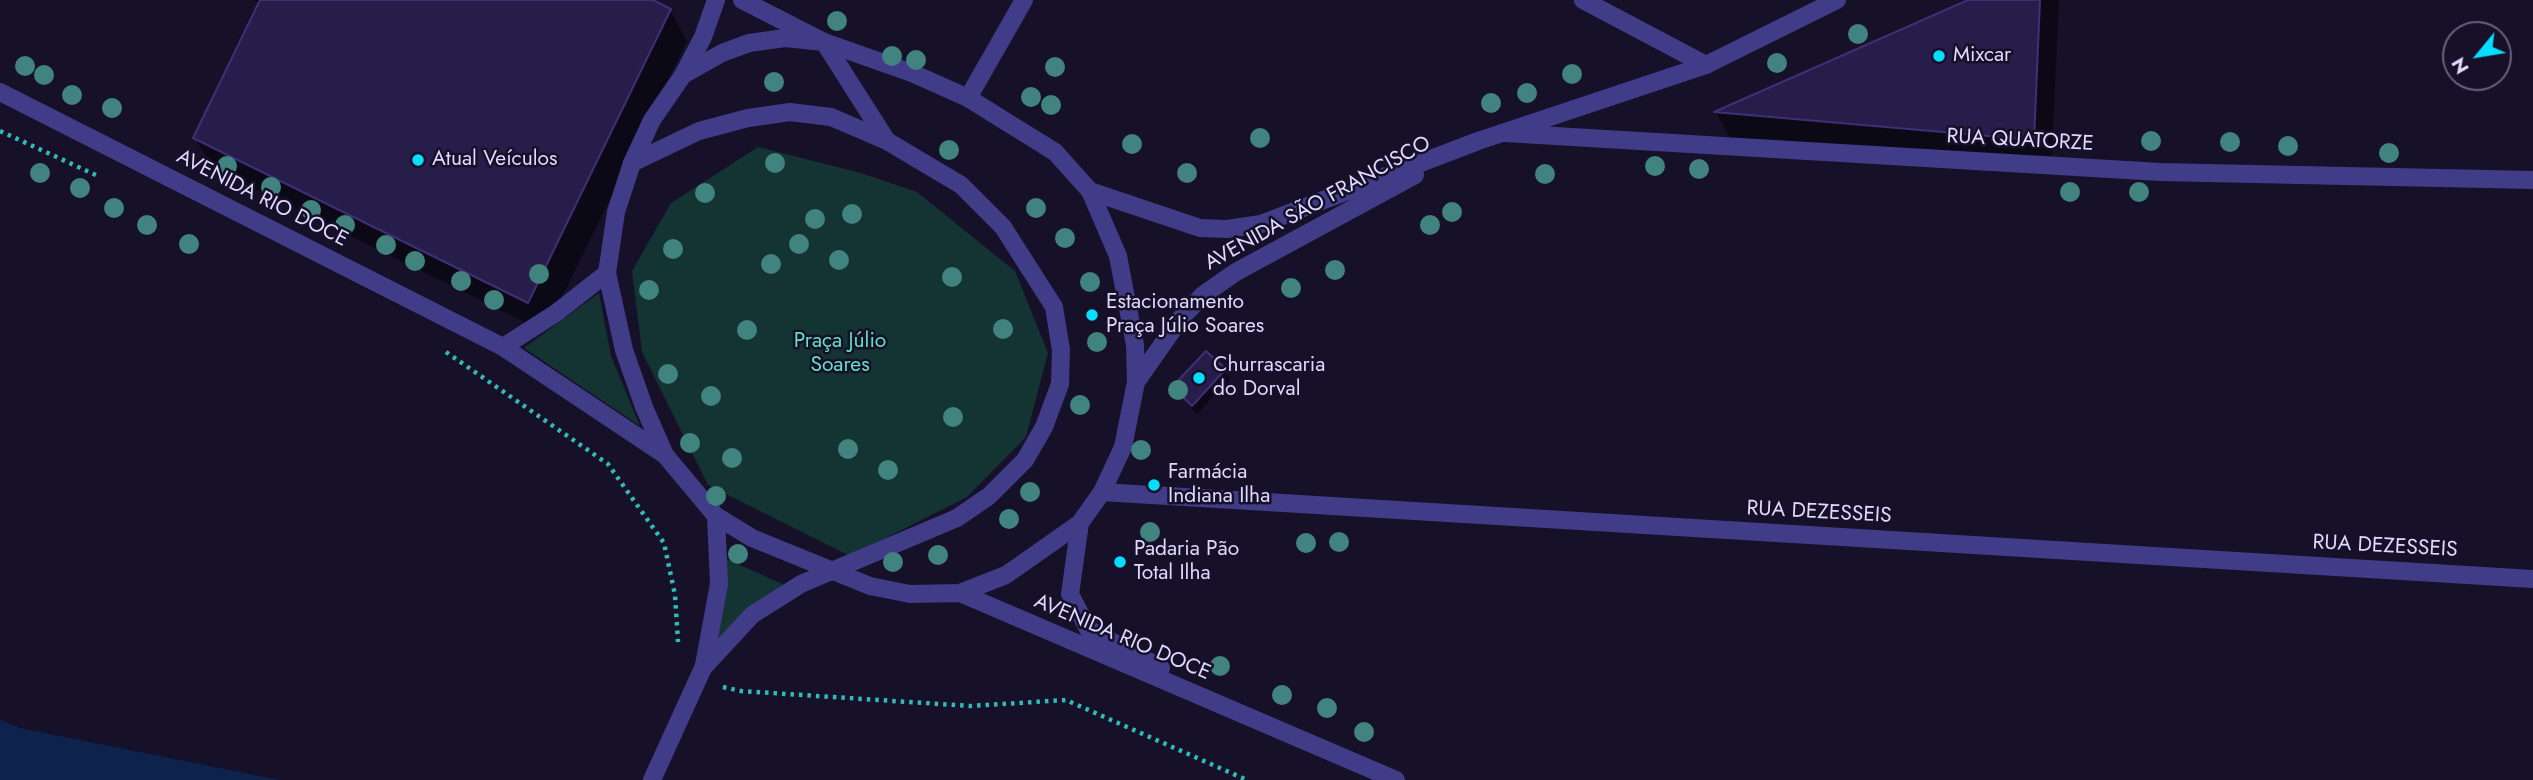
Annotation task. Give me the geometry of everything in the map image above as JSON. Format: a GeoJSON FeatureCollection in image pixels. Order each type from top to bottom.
{"type":"FeatureCollection","features":[{"type":"Feature","properties":{"kind":"street"},"geometry":{"type":"LineString","coordinates":[[716,0],[703,37],[683,75],[653,120],[632,163],[616,212],[607,272],[624,350],[644,407],[665,455],[716,516],[752,538],[830,572],[870,586],[910,594],[960,593],[1006,575],[1080,523],[1102,492],[1123,447],[1136,382],[1135,345],[1118,256],[1090,191],[1055,152],[968,98],[869,56],[824,42],[742,0]]}},
{"type":"Feature","properties":{"kind":"street"},"geometry":{"type":"LineString","coordinates":[[968,98],[1024,0]]}},
{"type":"Feature","properties":{"kind":"street"},"geometry":{"type":"LineString","coordinates":[[1583,0],[1706,65]]}},
{"type":"Feature","properties":{"kind":"street","name":"AVENIDA SÃO FRANCISCO"},"geometry":{"type":"LineString","coordinates":[[1090,191],[1200,228],[1227,229],[1261,224],[1478,141],[1706,65],[1837,0]]}},
{"type":"Feature","properties":{"kind":"street"},"geometry":{"type":"LineString","coordinates":[[683,75],[722,53],[749,43],[785,38],[824,42]]}},
{"type":"Feature","properties":{"kind":"street"},"geometry":{"type":"LineString","coordinates":[[824,42],[887,141]]}},
{"type":"Feature","properties":{"kind":"street","name":"AVENIDA RIO DOCE"},"geometry":{"type":"LineString","coordinates":[[0,92],[503,347],[665,455]]}},
{"type":"Feature","properties":{"kind":"street"},"geometry":{"type":"LineString","coordinates":[[632,163],[699,131],[748,118],[790,111],[831,117],[887,141],[961,185],[1003,227],[1054,307],[1060,350],[1060,384],[1044,427],[1025,460],[989,496],[957,518],[922,536],[801,584],[752,615],[701,675]]}},
{"type":"Feature","properties":{"kind":"street","name":"RUA QUATORZE"},"geometry":{"type":"LineString","coordinates":[[1505,133],[2160,172],[2533,180]]}},
{"type":"Feature","properties":{"kind":"street","name":"AVENIDA SÃO FRANCISCO"},"geometry":{"type":"LineString","coordinates":[[1136,382],[1181,318],[1203,295],[1236,272],[1478,141]]}},
{"type":"Feature","properties":{"kind":"street"},"geometry":{"type":"LineString","coordinates":[[503,347],[556,313],[607,272]]}},
{"type":"Feature","properties":{"kind":"street","name":"RUA DEZESSEIS"},"geometry":{"type":"LineString","coordinates":[[1102,492],[2533,579]]}},
{"type":"Feature","properties":{"kind":"street"},"geometry":{"type":"LineString","coordinates":[[652,780],[701,675],[719,584],[716,516]]}},
{"type":"Feature","properties":{"kind":"street","name":"AVENIDA RIO DOCE"},"geometry":{"type":"LineString","coordinates":[[1080,523],[1070,594],[1088,629],[1266,724]]}},
{"type":"Feature","properties":{"kind":"street","name":"AVENIDA RIO DOCE"},"geometry":{"type":"LineString","coordinates":[[960,593],[1396,780]]}},
{"type":"Feature","properties":{"kind":"path"},"geometry":{"type":"LineString","coordinates":[[0,131],[107,180]]}},
{"type":"Feature","properties":{"kind":"path"},"geometry":{"type":"LineString","coordinates":[[441,348],[608,464],[664,543],[675,595],[679,658],[701,675],[741,691],[970,706],[1066,700],[1247,780]]}},
{"type":"Feature","properties":{"kind":"green space","name":"Praça Júlio Soares"},"geometry":{"type":"Polygon","coordinates":[[[758,147],[861,173],[917,192],[1015,271],[1048,353],[1026,437],[967,497],[850,556],[708,485],[642,352],[632,271],[671,203],[758,147]]]}},
{"type":"Feature","properties":{"kind":"green space"},"geometry":{"type":"Polygon","coordinates":[[[599,293],[611,356],[640,426],[524,348],[599,293]]]}},
{"type":"Feature","properties":{"kind":"green space"},"geometry":{"type":"Polygon","coordinates":[[[724,558],[789,587],[711,649],[724,558]]]}},
{"type":"Feature","properties":{"kind":"water"},"geometry":{"type":"Polygon","coordinates":[[[0,720],[20,728],[280,780],[0,780],[0,720]]]}},
{"type":"Feature","properties":{"kind":"building","name":"Atual Veículos"},"geometry":{"type":"Polygon","coordinates":[[[260,0],[653,0],[671,9],[528,303],[193,138],[260,0]]]}},
{"type":"Feature","properties":{"kind":"building","name":"Mixcar"},"geometry":{"type":"Polygon","coordinates":[[[1968,0],[2040,0],[2034,140],[1714,112],[1968,0]]]}},
{"type":"Feature","properties":{"kind":"building","name":"Churrascaria do Dorval"},"geometry":{"type":"Polygon","coordinates":[[[1206,351],[1226,369],[1192,406],[1172,387],[1206,351]]]}},
{"type":"Feature","properties":{"kind":"place","name":"Mixcar"},"geometry":{"type":"Point","coordinates":[1939,56]}},
{"type":"Feature","properties":{"kind":"place","name":"Atual Veículos"},"geometry":{"type":"Point","coordinates":[418,160]}},
{"type":"Feature","properties":{"kind":"place","name":"Estacionamento Praça Júlio Soares"},"geometry":{"type":"Point","coordinates":[1092,315]}},
{"type":"Feature","properties":{"kind":"place","name":"Churrascaria do Dorval"},"geometry":{"type":"Point","coordinates":[1199,378]}},
{"type":"Feature","properties":{"kind":"place","name":"Farmácia Indiana Ilha"},"geometry":{"type":"Point","coordinates":[1154,485]}},
{"type":"Feature","properties":{"kind":"place","name":"Padaria Pão Total Ilha"},"geometry":{"type":"Point","coordinates":[1120,562]}}]}
